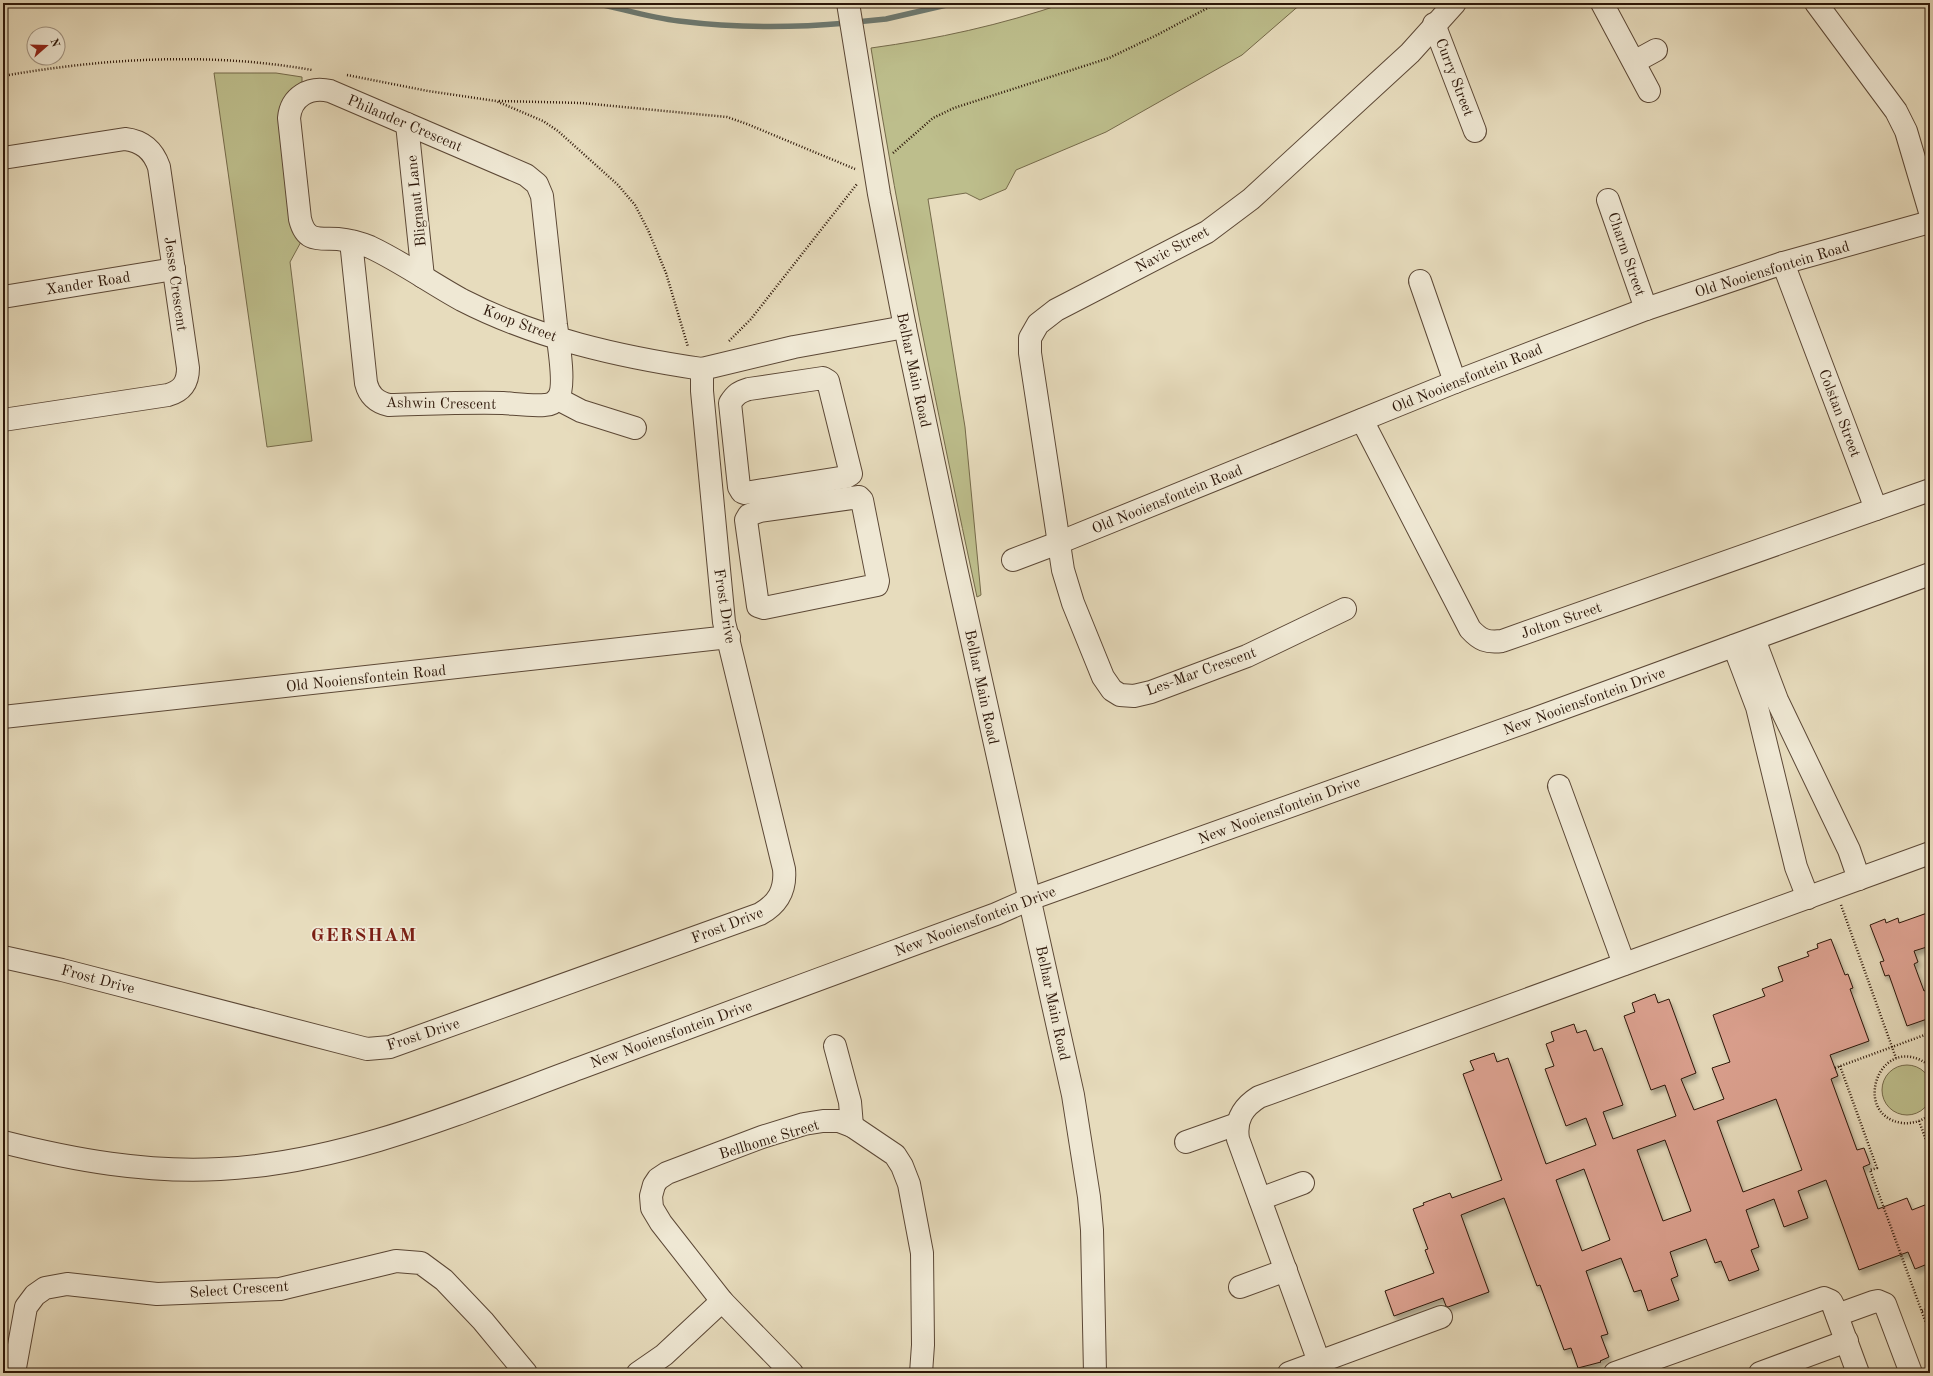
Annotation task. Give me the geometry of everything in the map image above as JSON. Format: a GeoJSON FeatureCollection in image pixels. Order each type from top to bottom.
{"type":"FeatureCollection","features":[{"type":"Feature","properties":{"kind":"street","name":"Belhar Main Road"},"geometry":{"type":"LineString","coordinates":[[848,3],[865,113],[905,327],[958,575],[1073,1095],[1085,1163],[1092,1230],[1095,1373]]}},
{"type":"Feature","properties":{"kind":"street","name":"Navic Street"},"geometry":{"type":"LineString","coordinates":[[1058,543],[1030,353],[1030,338],[1038,324],[1056,310],[1207,232],[1227,217],[1251,198],[1410,53],[1434,24],[1455,3]]}},
{"type":"Feature","properties":{"kind":"street"},"geometry":{"type":"LineString","coordinates":[[1602,3],[1649,91]]}},
{"type":"Feature","properties":{"kind":"street"},"geometry":{"type":"LineString","coordinates":[[1816,3],[1896,111],[1906,131],[1930,212]]}},
{"type":"Feature","properties":{"kind":"street","name":"Curry Street"},"geometry":{"type":"LineString","coordinates":[[1434,24],[1475,131]]}},
{"type":"Feature","properties":{"kind":"street"},"geometry":{"type":"LineString","coordinates":[[1634,62],[1656,50]]}},
{"type":"Feature","properties":{"kind":"street","name":"Philander Crescent"},"geometry":{"type":"LineString","coordinates":[[351,241],[316,239],[307,232],[301,224],[289,118],[293,104],[297,98],[309,91],[323,89],[526,175],[537,184],[542,196],[558,338]]}},
{"type":"Feature","properties":{"kind":"street","name":"Blignaut Lane"},"geometry":{"type":"LineString","coordinates":[[407,124],[423,277]]}},
{"type":"Feature","properties":{"kind":"street","name":"Jesse Crescent"},"geometry":{"type":"LineString","coordinates":[[3,158],[125,139],[142,143],[153,154],[159,167],[188,368],[188,376],[181,389],[168,395],[3,420]]}},
{"type":"Feature","properties":{"kind":"street","name":"Charm Street"},"geometry":{"type":"LineString","coordinates":[[1608,200],[1646,309]]}},
{"type":"Feature","properties":{"kind":"street","name":"Old Nooiensfontein Road"},"geometry":{"type":"LineString","coordinates":[[1013,560],[1455,382],[1646,309],[1783,263],[1930,222]]}},
{"type":"Feature","properties":{"kind":"street","name":"Koop Street"},"geometry":{"type":"LineString","coordinates":[[351,241],[369,247],[462,300],[509,321],[604,352],[709,367]]}},
{"type":"Feature","properties":{"kind":"street","name":"Ashwin Crescent"},"geometry":{"type":"LineString","coordinates":[[351,241],[366,383],[370,394],[378,402],[389,405],[503,403],[523,406],[547,405],[558,399]]}},
{"type":"Feature","properties":{"kind":"street","name":"Colstan Street"},"geometry":{"type":"LineString","coordinates":[[1783,263],[1876,510]]}},
{"type":"Feature","properties":{"kind":"street","name":"Xander Road"},"geometry":{"type":"LineString","coordinates":[[3,296],[174,269]]}},
{"type":"Feature","properties":{"kind":"street"},"geometry":{"type":"LineString","coordinates":[[1420,281],[1455,382]]}},
{"type":"Feature","properties":{"kind":"street"},"geometry":{"type":"LineString","coordinates":[[709,367],[794,347],[905,327]]}},
{"type":"Feature","properties":{"kind":"street"},"geometry":{"type":"LineString","coordinates":[[558,338],[562,389],[558,399],[581,411],[635,428]]}},
{"type":"Feature","properties":{"kind":"street","name":"Frost Drive"},"geometry":{"type":"LineString","coordinates":[[3,957],[62,970],[367,1049],[390,1047],[769,910],[781,894],[784,886],[784,869],[729,637],[724,622],[702,391],[709,367]]}},
{"type":"Feature","properties":{"kind":"street"},"geometry":{"type":"LineString","coordinates":[[823,378],[827,379],[851,472],[849,476],[746,493],[742,492],[739,487],[738,478],[730,403],[735,395],[749,389],[823,378]]}},
{"type":"Feature","properties":{"kind":"street","name":"Jolton Street"},"geometry":{"type":"LineString","coordinates":[[1362,420],[1470,629],[1480,639],[1491,643],[1502,641],[1876,510]]}},
{"type":"Feature","properties":{"kind":"street"},"geometry":{"type":"LineString","coordinates":[[710,481],[738,478]]}},
{"type":"Feature","properties":{"kind":"street"},"geometry":{"type":"LineString","coordinates":[[1876,510],[1930,490]]}},
{"type":"Feature","properties":{"kind":"street"},"geometry":{"type":"LineString","coordinates":[[859,497],[862,500],[878,581],[874,587],[761,608],[757,603],[752,562],[746,520],[749,515],[760,511],[859,497]]}},
{"type":"Feature","properties":{"kind":"street","name":"Les-Mar Crescent"},"geometry":{"type":"LineString","coordinates":[[1058,543],[1063,570],[1074,603],[1103,676],[1112,690],[1120,695],[1134,696],[1151,692],[1247,656],[1345,609]]}},
{"type":"Feature","properties":{"kind":"street"},"geometry":{"type":"LineString","coordinates":[[718,564],[752,562]]}},
{"type":"Feature","properties":{"kind":"street","name":"New Nooiensfontein Drive"},"geometry":{"type":"LineString","coordinates":[[3,1142],[93,1162],[159,1168],[190,1169],[220,1169],[285,1161],[361,1146],[482,1104],[996,914],[1030,899],[1754,639],[1930,574]]}},
{"type":"Feature","properties":{"kind":"street","name":"Old Nooiensfontein Road"},"geometry":{"type":"LineString","coordinates":[[3,717],[729,637]]}},
{"type":"Feature","properties":{"kind":"street"},"geometry":{"type":"LineString","coordinates":[[1754,639],[1777,700],[1849,850],[1859,879]]}},
{"type":"Feature","properties":{"kind":"street"},"geometry":{"type":"LineString","coordinates":[[1734,646],[1757,708],[1796,867],[1808,898]]}},
{"type":"Feature","properties":{"kind":"street"},"geometry":{"type":"LineString","coordinates":[[1559,786],[1624,964]]}},
{"type":"Feature","properties":{"kind":"street"},"geometry":{"type":"LineString","coordinates":[[1319,1362],[1238,1139],[1237,1124],[1246,1107],[1259,1097],[1930,853]]}},
{"type":"Feature","properties":{"kind":"street"},"geometry":{"type":"LineString","coordinates":[[835,1046],[850,1102],[852,1126]]}},
{"type":"Feature","properties":{"kind":"street","name":"Bellhome Street"},"geometry":{"type":"LineString","coordinates":[[792,1373],[722,1301],[661,1223],[652,1208],[651,1196],[658,1179],[668,1173],[733,1148],[804,1124],[823,1121],[839,1121],[852,1126],[895,1155],[902,1166],[909,1184],[922,1253],[921,1373]]}},
{"type":"Feature","properties":{"kind":"street"},"geometry":{"type":"LineString","coordinates":[[1186,1142],[1237,1124]]}},
{"type":"Feature","properties":{"kind":"street"},"geometry":{"type":"LineString","coordinates":[[1260,1199],[1303,1183]]}},
{"type":"Feature","properties":{"kind":"street","name":"Select Crescent"},"geometry":{"type":"LineString","coordinates":[[14,1373],[26,1307],[35,1296],[45,1288],[67,1284],[157,1294],[280,1289],[396,1261],[421,1264],[444,1280],[483,1321],[526,1373]]}},
{"type":"Feature","properties":{"kind":"street"},"geometry":{"type":"LineString","coordinates":[[1240,1287],[1286,1270]]}},
{"type":"Feature","properties":{"kind":"street"},"geometry":{"type":"LineString","coordinates":[[1615,1373],[1655,1366],[1820,1298],[1824,1298],[1831,1301],[1858,1373]]}},
{"type":"Feature","properties":{"kind":"street"},"geometry":{"type":"LineString","coordinates":[[638,1373],[664,1355],[722,1301]]}},
{"type":"Feature","properties":{"kind":"street"},"geometry":{"type":"LineString","coordinates":[[1837,1315],[1874,1302],[1882,1302],[1885,1304],[1911,1373]]}},
{"type":"Feature","properties":{"kind":"street"},"geometry":{"type":"LineString","coordinates":[[1289,1373],[1441,1317]]}},
{"type":"Feature","properties":{"kind":"street"},"geometry":{"type":"LineString","coordinates":[[1760,1373],[1847,1341]]}},
{"type":"Feature","properties":{"kind":"path"},"geometry":{"type":"LineString","coordinates":[[892,154],[933,118],[954,108],[1109,58],[1157,35],[1216,3]]}},
{"type":"Feature","properties":{"kind":"path"},"geometry":{"type":"LineString","coordinates":[[496,101],[582,103],[727,117],[857,170]]}},
{"type":"Feature","properties":{"kind":"path"},"geometry":{"type":"LineString","coordinates":[[709,367],[721,349],[751,319],[860,178]]}},
{"type":"Feature","properties":{"kind":"path"},"geometry":{"type":"LineString","coordinates":[[1834,888],[1896,1058]]}},
{"type":"Feature","properties":{"kind":"path"},"geometry":{"type":"LineString","coordinates":[[1835,1068],[1930,1033]]}},
{"type":"Feature","properties":{"kind":"path"},"geometry":{"type":"LineString","coordinates":[[1930,1066],[1915,1058],[1896,1058],[1881,1070],[1876,1078],[1874,1087],[1876,1101],[1884,1114],[1891,1119],[1900,1123],[1910,1123],[1919,1121],[1930,1114]]}},
{"type":"Feature","properties":{"kind":"path"},"geometry":{"type":"LineString","coordinates":[[1840,1066],[1877,1168],[1870,1170],[1930,1334]]}},
{"type":"Feature","properties":{"kind":"path"},"geometry":{"type":"LineString","coordinates":[[1919,1121],[1930,1151]]}},
{"type":"Feature","properties":{"kind":"path"},"geometry":{"type":"LineString","coordinates":[[1922,1311],[1930,1308]]}},
{"type":"Feature","properties":{"kind":"green space"},"geometry":{"type":"Polygon","coordinates":[[[1065,3],[1302,3],[1242,55],[1106,132],[1016,170],[1006,189],[980,200],[966,193],[928,199],[965,427],[981,595],[977,597],[907,254],[871,48],[920,40],[993,25],[1065,3]]]}},
{"type":"Feature","properties":{"kind":"green space"},"geometry":{"type":"Polygon","coordinates":[[[214,73],[276,73],[302,77],[302,85],[294,92],[302,240],[290,262],[312,441],[267,447],[214,73]]]}},
{"type":"Feature","properties":{"kind":"green space"},"geometry":{"type":"Polygon","coordinates":[[[1907,1065],[1917,1067],[1925,1072],[1930,1080],[1932,1090],[1930,1100],[1925,1108],[1917,1113],[1907,1115],[1897,1113],[1889,1108],[1884,1100],[1882,1090],[1884,1080],[1889,1072],[1897,1067],[1907,1065]]]}},
{"type":"Feature","properties":{"kind":"building"},"geometry":{"type":"Polygon","coordinates":[[[1930,912],[1930,946],[1914,951],[1918,962],[1914,964],[1924,991],[1930,989],[1930,1018],[1907,1026],[1889,975],[1885,976],[1880,962],[1884,961],[1870,925],[1885,919],[1886,923],[1898,918],[1899,923],[1930,912]]]}},
{"type":"Feature","properties":{"kind":"building"},"geometry":{"type":"Polygon","coordinates":[[[1831,939],[1845,975],[1848,974],[1853,988],[1850,989],[1869,1041],[1830,1055],[1838,1076],[1831,1079],[1857,1150],[1864,1148],[1870,1164],[1863,1167],[1878,1209],[1907,1198],[1912,1210],[1930,1203],[1930,1263],[1915,1269],[1908,1252],[1859,1270],[1826,1180],[1798,1191],[1808,1218],[1784,1227],[1774,1199],[1746,1210],[1759,1247],[1751,1250],[1759,1270],[1729,1281],[1721,1261],[1715,1263],[1706,1239],[1670,1252],[1678,1276],[1671,1279],[1679,1300],[1648,1311],[1641,1290],[1634,1292],[1621,1258],[1586,1271],[1608,1334],[1601,1336],[1609,1357],[1600,1361],[1601,1362],[1578,1368],[1571,1348],[1564,1350],[1540,1285],[1537,1286],[1504,1198],[1461,1215],[1489,1292],[1448,1307],[1446,1306],[1443,1298],[1394,1316],[1385,1291],[1434,1273],[1425,1250],[1428,1249],[1413,1209],[1424,1205],[1423,1203],[1450,1193],[1452,1198],[1502,1180],[1463,1074],[1474,1070],[1470,1061],[1494,1053],[1497,1062],[1508,1058],[1546,1164],[1596,1145],[1586,1118],[1566,1126],[1545,1069],[1554,1066],[1546,1044],[1554,1041],[1551,1032],[1574,1024],[1577,1033],[1586,1030],[1594,1051],[1602,1048],[1623,1105],[1603,1112],[1613,1139],[1676,1116],[1665,1085],[1651,1090],[1624,1016],[1635,1012],[1632,1003],[1655,994],[1658,1003],[1669,999],[1696,1073],[1681,1079],[1694,1110],[1724,1099],[1712,1068],[1730,1062],[1713,1015],[1765,996],[1762,989],[1783,981],[1778,967],[1809,956],[1807,952],[1818,948],[1817,944],[1831,939]],[[1776,1099],[1717,1121],[1743,1192],[1802,1170],[1776,1099]],[[1665,1140],[1637,1150],[1663,1221],[1691,1211],[1665,1140]],[[1584,1169],[1556,1180],[1582,1251],[1610,1240],[1584,1169]]]}},
{"type":"Feature","properties":{"kind":"waterway"},"geometry":{"type":"LineString","coordinates":[[595,3],[668,20],[721,25],[805,26],[847,23]]}},
{"type":"Feature","properties":{"kind":"waterway"},"geometry":{"type":"LineString","coordinates":[[856,22],[886,19],[955,3]]}},
{"type":"Feature","properties":{"kind":"district","name":"GERSHAM"},"geometry":{"type":"Point","coordinates":[364,934]}}]}
